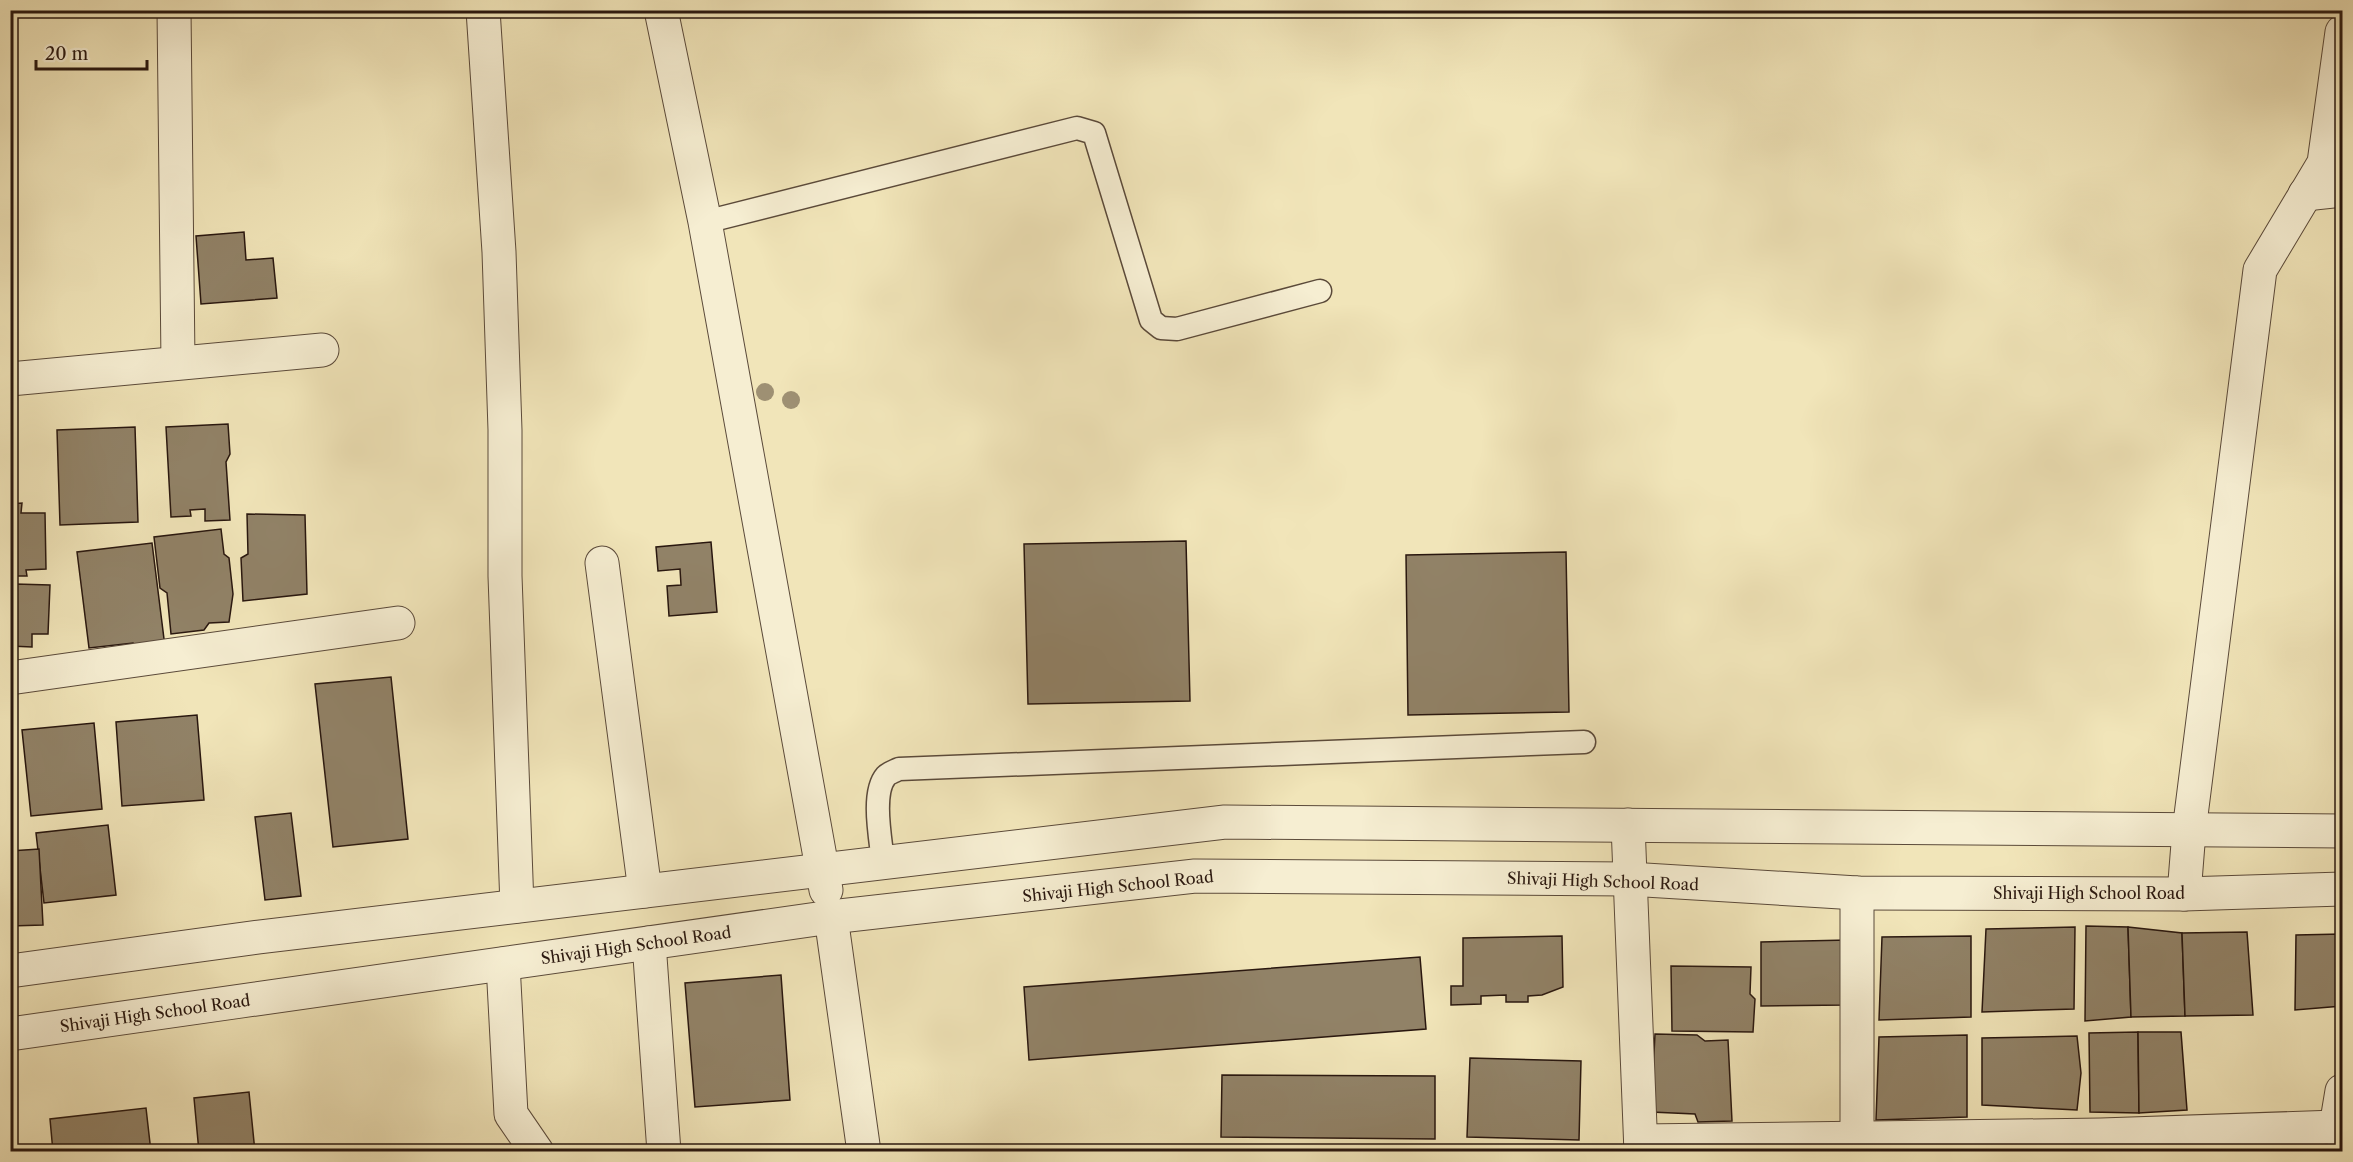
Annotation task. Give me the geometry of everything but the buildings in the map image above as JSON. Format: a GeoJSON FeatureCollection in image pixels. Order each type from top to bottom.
{"type":"FeatureCollection","features":[{"type":"Feature","properties":{"kind":"street"},"geometry":{"type":"LineString","coordinates":[[174,10],[178,362]]}},
{"type":"Feature","properties":{"kind":"street"},"geometry":{"type":"LineString","coordinates":[[483,10],[499,264],[505,430],[505,576],[517,906]]}},
{"type":"Feature","properties":{"kind":"street"},"geometry":{"type":"LineString","coordinates":[[661,10],[705,222],[831,917],[864,1152]]}},
{"type":"Feature","properties":{"kind":"street"},"geometry":{"type":"LineString","coordinates":[[2184,894],[2189,831],[2260,270],[2324,163],[2343,32]]}},
{"type":"Feature","properties":{"kind":"street"},"geometry":{"type":"LineString","coordinates":[[2305,194],[2343,190]]}},
{"type":"Feature","properties":{"kind":"street"},"geometry":{"type":"LineString","coordinates":[[10,379],[322,350]]}},
{"type":"Feature","properties":{"kind":"street"},"geometry":{"type":"LineString","coordinates":[[602,563],[645,891]]}},
{"type":"Feature","properties":{"kind":"street"},"geometry":{"type":"LineString","coordinates":[[10,678],[398,623]]}},
{"type":"Feature","properties":{"kind":"street"},"geometry":{"type":"LineString","coordinates":[[10,971],[259,937],[1225,822],[2343,831]]}},
{"type":"Feature","properties":{"kind":"street"},"geometry":{"type":"LineString","coordinates":[[1628,825],[1641,1146],[2100,1143],[2339,1131],[2343,1091]]}},
{"type":"Feature","properties":{"kind":"street","name":"Shivaji High School Road"},"geometry":{"type":"LineString","coordinates":[[10,1034],[831,917],[1195,876],[1629,879],[1857,894],[2184,894],[2343,889]]}},
{"type":"Feature","properties":{"kind":"street"},"geometry":{"type":"LineString","coordinates":[[1856,1145],[1857,894]]}},
{"type":"Feature","properties":{"kind":"street"},"geometry":{"type":"LineString","coordinates":[[649,943],[664,1152]]}},
{"type":"Feature","properties":{"kind":"street"},"geometry":{"type":"LineString","coordinates":[[504,964],[511,1114],[537,1152]]}},
{"type":"Feature","properties":{"kind":"lane"},"geometry":{"type":"LineString","coordinates":[[705,222],[1077,128],[1094,133],[1151,320],[1161,328],[1177,329],[1320,291]]}},
{"type":"Feature","properties":{"kind":"lane"},"geometry":{"type":"LineString","coordinates":[[883,862],[878,806],[880,786],[887,775],[899,769],[1584,742]]}}]}
